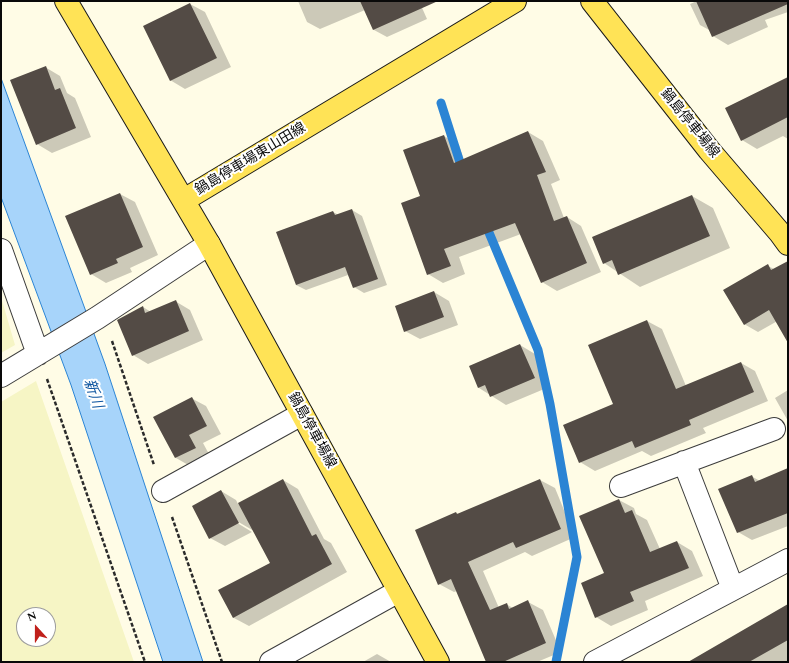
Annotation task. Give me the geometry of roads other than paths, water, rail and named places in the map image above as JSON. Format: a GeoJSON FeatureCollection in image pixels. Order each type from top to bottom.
{"type":"FeatureCollection","features":[{"type":"Feature","properties":{"kind":"main road","name":"鍋島停車場東山田線"},"geometry":{"type":"LineString","coordinates":[[66,1],[184,200],[515,1]]}},
{"type":"Feature","properties":{"kind":"main road","name":"鍋島停車場線"},"geometry":{"type":"LineString","coordinates":[[592,1],[709,150],[780,232],[788,244]]}},
{"type":"Feature","properties":{"kind":"main road","name":"鍋島停車場線"},"geometry":{"type":"LineString","coordinates":[[184,200],[438,662]]}},
{"type":"Feature","properties":{"kind":"street"},"geometry":{"type":"LineString","coordinates":[[1,376],[97,318],[209,244]]}},
{"type":"Feature","properties":{"kind":"street"},"geometry":{"type":"LineString","coordinates":[[1,250],[42,351]]}},
{"type":"Feature","properties":{"kind":"street"},"geometry":{"type":"LineString","coordinates":[[163,491],[302,414]]}},
{"type":"Feature","properties":{"kind":"street"},"geometry":{"type":"LineString","coordinates":[[621,486],[774,429]]}},
{"type":"Feature","properties":{"kind":"street"},"geometry":{"type":"LineString","coordinates":[[684,462],[733,589]]}},
{"type":"Feature","properties":{"kind":"street"},"geometry":{"type":"LineString","coordinates":[[595,662],[788,560]]}},
{"type":"Feature","properties":{"kind":"street"},"geometry":{"type":"LineString","coordinates":[[271,662],[399,591]]}},
{"type":"Feature","properties":{"kind":"water","name":"新川"},"geometry":{"type":"Polygon","coordinates":[[[1,78],[105,364],[203,662],[163,662],[71,385],[1,197],[1,78]]]}},
{"type":"Feature","properties":{"kind":"waterway"},"geometry":{"type":"LineString","coordinates":[[441,103],[463,172]]}},
{"type":"Feature","properties":{"kind":"waterway"},"geometry":{"type":"LineString","coordinates":[[485,223],[538,350],[550,404],[577,557],[556,662]]}}]}
